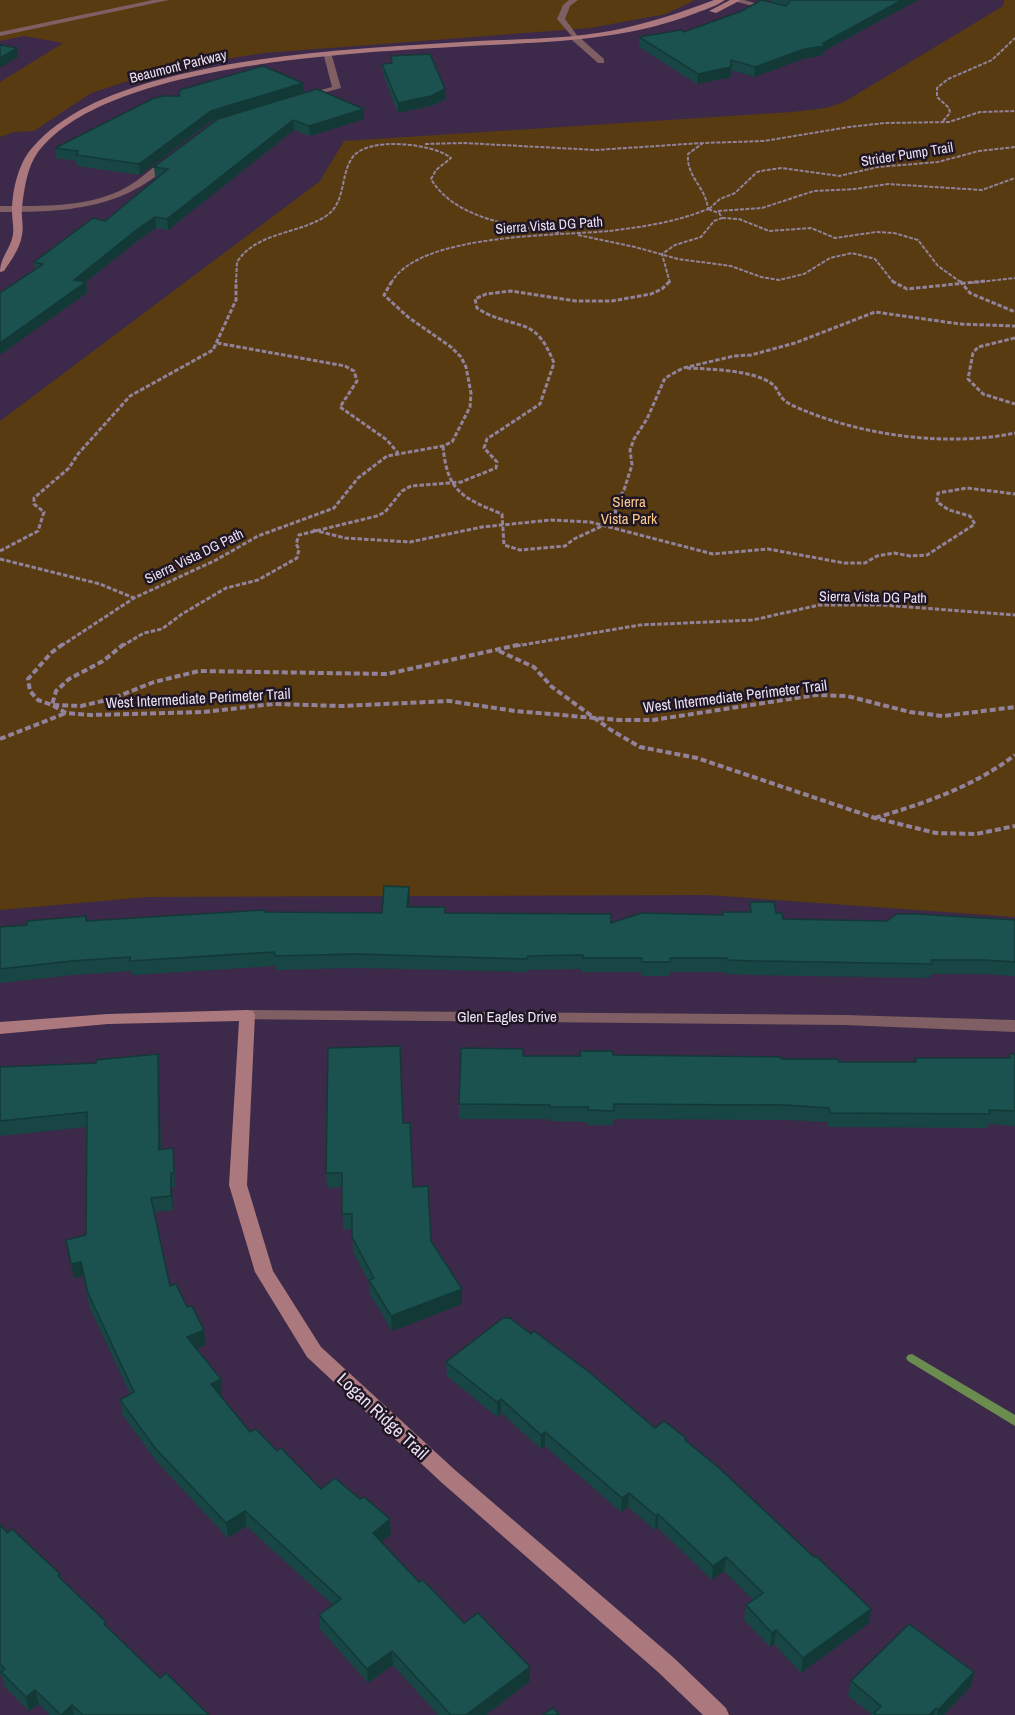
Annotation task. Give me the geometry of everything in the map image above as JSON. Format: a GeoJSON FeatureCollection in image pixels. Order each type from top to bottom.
{"type":"FeatureCollection","features":[{"type":"Feature","properties":{"kind":"street"},"geometry":{"type":"LineString","coordinates":[[0,34],[165,0]]}},
{"type":"Feature","properties":{"kind":"street"},"geometry":{"type":"LineString","coordinates":[[574,0],[567,5],[561,19],[578,40],[601,61]]}},
{"type":"Feature","properties":{"kind":"street","name":"Beaumont Parkway"},"geometry":{"type":"LineString","coordinates":[[578,40],[649,26],[694,13],[721,0]]}},
{"type":"Feature","properties":{"kind":"street"},"geometry":{"type":"LineString","coordinates":[[735,0],[784,12]]}},
{"type":"Feature","properties":{"kind":"street","name":"Beaumont Parkway"},"geometry":{"type":"LineString","coordinates":[[0,268],[15,244],[18,233],[17,209],[25,166],[35,150],[62,124],[102,102],[157,82],[250,63],[636,34],[682,23],[735,0]]}},
{"type":"Feature","properties":{"kind":"street"},"geometry":{"type":"LineString","coordinates":[[293,100],[337,88],[328,56]]}},
{"type":"Feature","properties":{"kind":"street"},"geometry":{"type":"LineString","coordinates":[[0,209],[81,204],[116,196],[128,191],[181,150]]}},
{"type":"Feature","properties":{"kind":"street","name":"Glen Eagles Drive"},"geometry":{"type":"LineString","coordinates":[[0,1028],[108,1019],[247,1015],[845,1020],[1015,1026]]}},
{"type":"Feature","properties":{"kind":"street","name":"Logan Ridge Trail"},"geometry":{"type":"LineString","coordinates":[[247,1015],[238,1185],[264,1272],[314,1352],[448,1476],[666,1665],[718,1715]]}},
{"type":"Feature","properties":{"kind":"path"},"geometry":{"type":"LineString","coordinates":[[939,123],[950,113],[949,108],[937,97],[937,88],[948,80],[992,60],[1015,38]]}},
{"type":"Feature","properties":{"kind":"path"},"geometry":{"type":"LineString","coordinates":[[0,551],[38,531],[44,512],[34,504],[34,498],[69,468],[78,454],[130,396],[199,360],[213,350],[218,344],[223,323],[237,298],[235,269],[239,258],[256,245],[328,215],[343,195],[344,176],[353,156],[362,150],[376,146],[464,143],[596,150],[764,141],[885,123],[939,123],[980,112],[1015,111]]}},
{"type":"Feature","properties":{"kind":"path"},"geometry":{"type":"LineString","coordinates":[[703,143],[688,154],[687,161],[691,176],[709,201],[708,209]]}},
{"type":"Feature","properties":{"kind":"path"},"geometry":{"type":"LineString","coordinates":[[414,145],[435,147],[448,153],[452,158],[436,170],[431,179],[434,189],[448,201],[514,226],[573,234],[733,267],[767,279],[782,280],[808,273],[832,255],[849,253],[879,261],[885,267],[887,278],[907,289],[1015,278]]}},
{"type":"Feature","properties":{"kind":"path","name":"Strider Pump Trail"},"geometry":{"type":"LineString","coordinates":[[708,209],[720,199],[735,193],[757,172],[766,170],[782,168],[839,176],[878,167],[938,162],[979,152],[1015,147]]}},
{"type":"Feature","properties":{"kind":"path"},"geometry":{"type":"LineString","coordinates":[[708,209],[722,211],[752,209],[814,191],[855,189],[888,184],[969,191],[982,190],[1015,177]]}},
{"type":"Feature","properties":{"kind":"path"},"geometry":{"type":"LineString","coordinates":[[708,209],[719,213],[722,218]]}},
{"type":"Feature","properties":{"kind":"path","name":"Sierra Vista DG Path"},"geometry":{"type":"LineString","coordinates":[[708,209],[650,226],[470,243],[418,259],[393,275],[384,295],[408,317],[450,347],[461,357],[466,367],[471,393],[470,406],[452,442],[443,446],[398,453],[371,466],[358,478],[334,508],[258,536],[216,560],[135,598],[85,628],[51,653],[28,679],[30,691],[38,700],[52,705],[81,706],[111,699],[154,682],[199,671],[268,670],[387,674],[526,643],[640,625],[753,620],[819,605],[906,606],[1015,615]]}},
{"type":"Feature","properties":{"kind":"path"},"geometry":{"type":"LineString","coordinates":[[662,254],[675,244],[701,237],[714,221],[722,218],[739,219],[769,231],[811,228],[835,238],[876,232],[908,236],[918,240],[937,265],[966,284],[970,293],[1015,312]]}},
{"type":"Feature","properties":{"kind":"path"},"geometry":{"type":"LineString","coordinates":[[52,705],[56,691],[69,679],[103,661],[127,642],[144,633],[162,629],[182,614],[226,588],[258,580],[286,566],[297,558],[299,549],[296,544],[299,535],[312,530],[370,518],[385,512],[398,493],[411,485],[468,481],[496,468],[497,462],[484,448],[487,439],[540,404],[554,363],[547,345],[539,334],[488,316],[477,308],[475,299],[484,293],[502,292],[543,295],[576,301],[636,298],[663,290],[670,283],[668,272],[662,262],[662,254]]}},
{"type":"Feature","properties":{"kind":"path"},"geometry":{"type":"LineString","coordinates":[[443,446],[448,477],[453,483],[464,495],[502,514],[504,545],[520,550],[565,546],[573,539],[615,520],[616,503],[624,490],[632,465],[630,450],[634,439],[647,418],[665,378],[683,368],[734,356],[751,355],[795,343],[875,312],[960,324],[1015,326]]}},
{"type":"Feature","properties":{"kind":"path"},"geometry":{"type":"LineString","coordinates":[[1015,338],[978,347],[972,353],[973,362],[968,379],[973,388],[988,397],[1015,404]]}},
{"type":"Feature","properties":{"kind":"path"},"geometry":{"type":"LineString","coordinates":[[218,344],[345,366],[354,371],[357,381],[340,407],[351,419],[392,443],[398,453]]}},
{"type":"Feature","properties":{"kind":"path"},"geometry":{"type":"LineString","coordinates":[[683,368],[716,370],[757,378],[772,383],[783,398],[802,409],[912,436],[979,439],[1015,433]]}},
{"type":"Feature","properties":{"kind":"path"},"geometry":{"type":"LineString","coordinates":[[312,530],[345,538],[410,542],[446,533],[503,525],[550,520],[590,522],[713,554],[768,549],[844,563],[865,563],[877,556],[894,553],[910,556],[927,555],[975,524],[970,516],[949,510],[937,502],[938,493],[952,488],[973,487],[1015,494]]}},
{"type":"Feature","properties":{"kind":"path"},"geometry":{"type":"LineString","coordinates":[[0,559],[100,584],[135,598]]}},
{"type":"Feature","properties":{"kind":"path"},"geometry":{"type":"LineString","coordinates":[[1009,616],[1015,620]]}},
{"type":"Feature","properties":{"kind":"path"},"geometry":{"type":"LineString","coordinates":[[498,651],[534,667],[552,687],[640,747],[697,758],[874,818],[936,833],[976,834],[1015,826]]}},
{"type":"Feature","properties":{"kind":"path","name":"West Intermediate Perimeter Trail"},"geometry":{"type":"LineString","coordinates":[[52,705],[66,713],[102,715],[204,712],[273,704],[342,706],[449,701],[596,719],[653,720],[816,695],[847,696],[910,712],[943,716],[1015,707]]}},
{"type":"Feature","properties":{"kind":"path"},"geometry":{"type":"LineString","coordinates":[[0,739],[66,713]]}},
{"type":"Feature","properties":{"kind":"path"},"geometry":{"type":"LineString","coordinates":[[874,818],[953,792],[1001,767],[1015,755]]}},
{"type":"Feature","properties":{"kind":"green space"},"geometry":{"type":"Polygon","coordinates":[[[0,0],[695,0],[666,14],[590,28],[264,53],[168,68],[91,93],[34,131],[14,132],[0,137],[0,82],[63,43],[24,36],[0,41],[0,0]]]}},
{"type":"Feature","properties":{"kind":"green space","name":"Sierra Vista Park"},"geometry":{"type":"Polygon","coordinates":[[[1004,0],[1015,0],[1015,917],[707,895],[147,897],[0,910],[0,421],[320,181],[344,141],[826,108],[844,102],[1003,6],[1004,0]]]}},
{"type":"Feature","properties":{"kind":"building"},"geometry":{"type":"Polygon","coordinates":[[[761,0],[786,6],[791,0],[902,0],[823,43],[824,46],[804,49],[755,67],[731,60],[731,67],[698,74],[639,37],[681,30],[684,32],[742,11],[761,0]]]}},
{"type":"Feature","properties":{"kind":"building"},"geometry":{"type":"Polygon","coordinates":[[[0,45],[17,48],[0,58],[0,45]]]}},
{"type":"Feature","properties":{"kind":"building"},"geometry":{"type":"Polygon","coordinates":[[[430,54],[445,89],[431,96],[398,103],[382,64],[392,63],[391,56],[430,54]]]}},
{"type":"Feature","properties":{"kind":"building"},"geometry":{"type":"Polygon","coordinates":[[[263,66],[303,83],[211,111],[139,164],[76,155],[78,151],[55,148],[154,98],[180,96],[179,91],[183,89],[263,66]]]}},
{"type":"Feature","properties":{"kind":"building"},"geometry":{"type":"Polygon","coordinates":[[[317,89],[364,109],[309,126],[293,120],[167,219],[155,217],[135,231],[74,280],[86,282],[0,343],[0,293],[43,264],[34,262],[93,218],[105,221],[168,169],[154,167],[218,119],[317,89]]]}},
{"type":"Feature","properties":{"kind":"building"},"geometry":{"type":"Polygon","coordinates":[[[384,886],[409,887],[407,907],[445,907],[445,913],[611,914],[611,923],[642,913],[723,915],[723,912],[751,912],[750,902],[774,902],[776,913],[782,913],[783,919],[887,921],[897,914],[917,914],[1015,920],[1015,962],[931,960],[932,964],[670,958],[670,962],[642,962],[642,958],[583,958],[583,955],[528,956],[527,959],[355,954],[275,956],[274,952],[130,961],[130,957],[0,969],[0,927],[27,925],[27,921],[86,916],[86,921],[265,910],[265,912],[382,913],[384,886]]]}},
{"type":"Feature","properties":{"kind":"building"},"geometry":{"type":"Polygon","coordinates":[[[400,1046],[403,1123],[410,1123],[413,1187],[428,1186],[431,1241],[462,1289],[391,1316],[369,1280],[374,1278],[352,1237],[352,1214],[342,1214],[342,1173],[326,1173],[328,1048],[400,1046]]]}},
{"type":"Feature","properties":{"kind":"building"},"geometry":{"type":"Polygon","coordinates":[[[461,1048],[523,1049],[523,1056],[581,1056],[580,1051],[612,1051],[613,1055],[780,1057],[781,1059],[838,1059],[839,1062],[916,1062],[915,1058],[1010,1058],[1010,1054],[1015,1054],[1015,1111],[989,1110],[990,1114],[830,1113],[829,1108],[784,1105],[614,1104],[614,1111],[588,1110],[588,1107],[550,1107],[550,1105],[459,1104],[461,1048]]]}},
{"type":"Feature","properties":{"kind":"building"},"geometry":{"type":"Polygon","coordinates":[[[158,1054],[159,1150],[173,1148],[174,1173],[171,1173],[171,1196],[151,1198],[170,1286],[176,1284],[187,1307],[192,1306],[204,1330],[187,1337],[221,1379],[211,1384],[250,1432],[256,1429],[277,1451],[281,1448],[321,1489],[335,1478],[360,1499],[364,1497],[390,1519],[373,1533],[419,1582],[423,1580],[464,1623],[478,1613],[530,1667],[466,1715],[451,1715],[392,1651],[367,1669],[319,1615],[341,1599],[245,1511],[226,1523],[155,1448],[120,1400],[134,1392],[88,1293],[81,1262],[71,1264],[66,1240],[86,1235],[87,1112],[0,1121],[0,1067],[96,1063],[96,1060],[158,1054]]]}},
{"type":"Feature","properties":{"kind":"building"},"geometry":{"type":"Polygon","coordinates":[[[503,1318],[510,1318],[531,1334],[534,1331],[589,1372],[655,1428],[664,1421],[686,1438],[685,1440],[718,1467],[814,1557],[816,1556],[871,1609],[803,1658],[776,1630],[772,1633],[746,1605],[763,1593],[726,1557],[713,1566],[658,1514],[656,1516],[629,1493],[622,1498],[545,1432],[541,1435],[501,1399],[497,1402],[446,1362],[503,1318]]]}},
{"type":"Feature","properties":{"kind":"building"},"geometry":{"type":"Polygon","coordinates":[[[0,1524],[7,1533],[12,1529],[60,1574],[58,1576],[106,1622],[104,1624],[160,1678],[166,1673],[209,1715],[83,1715],[72,1705],[61,1715],[35,1690],[26,1697],[1,1672],[5,1669],[0,1664],[0,1524]]]}},
{"type":"Feature","properties":{"kind":"building"},"geometry":{"type":"Polygon","coordinates":[[[909,1624],[974,1672],[938,1710],[936,1708],[929,1715],[876,1715],[874,1713],[881,1706],[851,1681],[909,1624]]]}},
{"type":"Feature","properties":{"kind":"building"},"geometry":{"type":"Polygon","coordinates":[[[553,1708],[559,1715],[543,1715],[553,1708]]]}},
{"type":"Feature","properties":{"kind":"waterway"},"geometry":{"type":"LineString","coordinates":[[912,1358],[1015,1421]]}}]}
